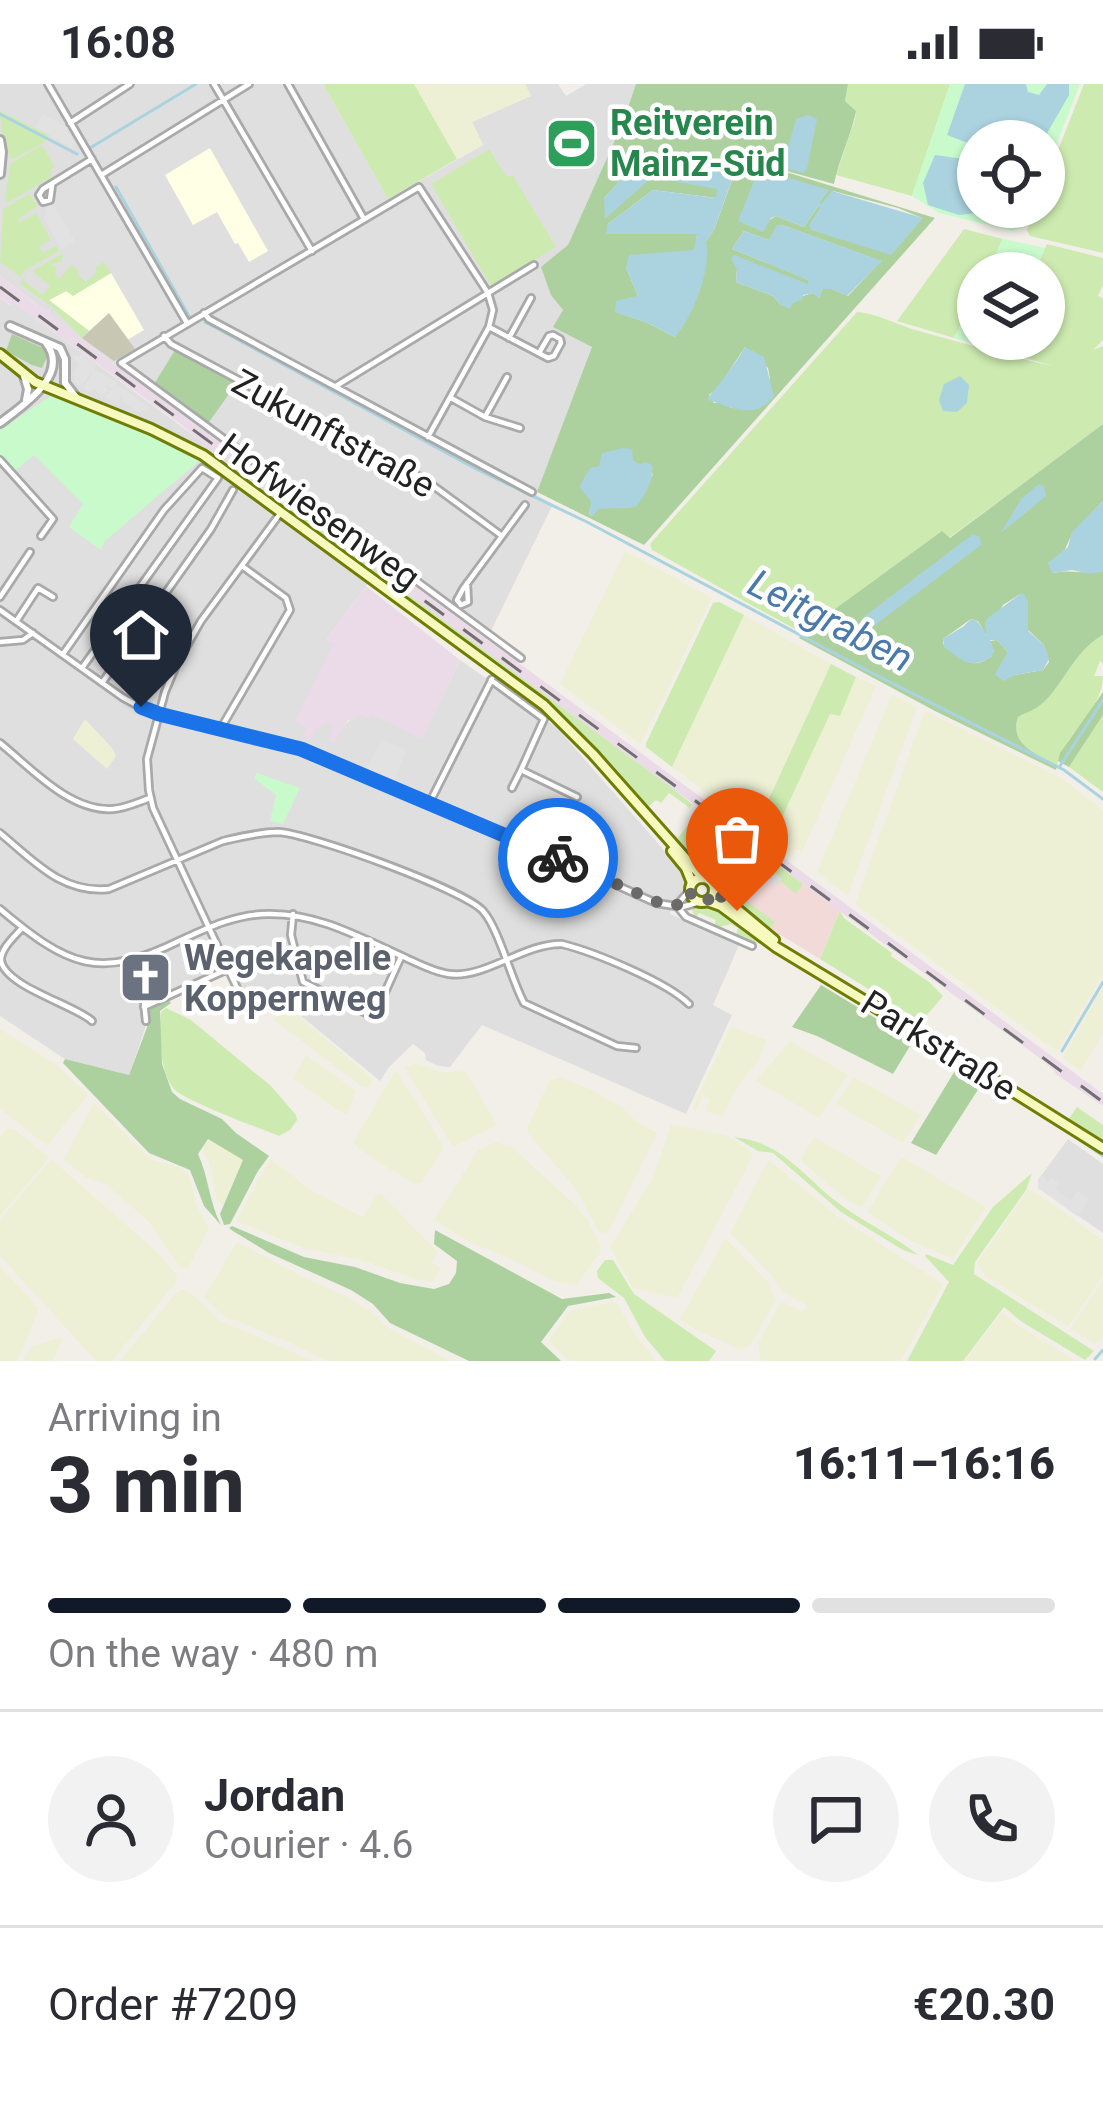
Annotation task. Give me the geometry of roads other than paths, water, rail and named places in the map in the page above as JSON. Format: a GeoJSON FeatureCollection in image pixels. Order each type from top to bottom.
{"type":"FeatureCollection","features":[{"type":"Feature","properties":{"kind":"main road"},"geometry":{"type":"LineString","coordinates":[[0,354],[43,386],[189,448],[375,583],[494,677],[554,713],[711,882],[714,890],[703,902],[694,899],[686,868],[654,825]]}},
{"type":"Feature","properties":{"kind":"main road"},"geometry":{"type":"LineString","coordinates":[[691,887],[703,878]]}},
{"type":"Feature","properties":{"kind":"main road","name":"Parkstraße"},"geometry":{"type":"LineString","coordinates":[[714,890],[809,965]]}},
{"type":"Feature","properties":{"kind":"main road","name":"Parkstraße"},"geometry":{"type":"LineString","coordinates":[[703,902],[721,906],[776,947],[1103,1148]]}},
{"type":"Feature","properties":{"kind":"street"},"geometry":{"type":"LineString","coordinates":[[48,84],[187,323]]}},
{"type":"Feature","properties":{"kind":"street"},"geometry":{"type":"LineString","coordinates":[[70,122],[130,84]]}},
{"type":"Feature","properties":{"kind":"street"},"geometry":{"type":"LineString","coordinates":[[214,84],[312,250]]}},
{"type":"Feature","properties":{"kind":"street"},"geometry":{"type":"LineString","coordinates":[[103,174],[249,84]]}},
{"type":"Feature","properties":{"kind":"street"},"geometry":{"type":"LineString","coordinates":[[288,84],[364,219]]}},
{"type":"Feature","properties":{"kind":"street"},"geometry":{"type":"LineString","coordinates":[[0,140],[0,174]]}},
{"type":"Feature","properties":{"kind":"street"},"geometry":{"type":"LineString","coordinates":[[52,184],[92,160]]}},
{"type":"Feature","properties":{"kind":"street"},"geometry":{"type":"LineString","coordinates":[[164,336],[419,187],[488,293],[493,310],[489,327],[428,437]]}},
{"type":"Feature","properties":{"kind":"street"},"geometry":{"type":"LineString","coordinates":[[336,386],[534,265]]}},
{"type":"Feature","properties":{"kind":"street"},"geometry":{"type":"LineString","coordinates":[[509,338],[531,298]]}},
{"type":"Feature","properties":{"kind":"street"},"geometry":{"type":"LineString","coordinates":[[204,313],[532,491]]}},
{"type":"Feature","properties":{"kind":"street"},"geometry":{"type":"LineString","coordinates":[[10,326],[62,351],[64,383],[85,403]]}},
{"type":"Feature","properties":{"kind":"street"},"geometry":{"type":"LineString","coordinates":[[489,327],[539,353]]}},
{"type":"Feature","properties":{"kind":"street","name":"Hofwiesenweg"},"geometry":{"type":"LineString","coordinates":[[164,336],[121,363],[521,658]]}},
{"type":"Feature","properties":{"kind":"street","name":"Zukunftstraße"},"geometry":{"type":"LineString","coordinates":[[164,336],[171,344],[424,479],[502,536]]}},
{"type":"Feature","properties":{"kind":"street"},"geometry":{"type":"LineString","coordinates":[[43,386],[54,358],[44,340]]}},
{"type":"Feature","properties":{"kind":"street"},"geometry":{"type":"LineString","coordinates":[[0,423],[63,373]]}},
{"type":"Feature","properties":{"kind":"street"},"geometry":{"type":"LineString","coordinates":[[24,376],[25,404]]}},
{"type":"Feature","properties":{"kind":"street"},"geometry":{"type":"LineString","coordinates":[[485,417],[507,377]]}},
{"type":"Feature","properties":{"kind":"street"},"geometry":{"type":"LineString","coordinates":[[451,398],[485,417],[520,428]]}},
{"type":"Feature","properties":{"kind":"street"},"geometry":{"type":"LineString","coordinates":[[0,460],[52,520],[41,536]]}},
{"type":"Feature","properties":{"kind":"street"},"geometry":{"type":"LineString","coordinates":[[63,654],[164,510],[202,468],[218,478],[82,668]]}},
{"type":"Feature","properties":{"kind":"street"},"geometry":{"type":"LineString","coordinates":[[102,683],[211,529],[233,490]]}},
{"type":"Feature","properties":{"kind":"street"},"geometry":{"type":"LineString","coordinates":[[456,606],[468,602],[467,584],[525,505]]}},
{"type":"Feature","properties":{"kind":"street"},"geometry":{"type":"LineString","coordinates":[[239,992],[150,798],[147,759],[165,692],[184,648],[280,513]]}},
{"type":"Feature","properties":{"kind":"street"},"geometry":{"type":"LineString","coordinates":[[0,597],[30,552]]}},
{"type":"Feature","properties":{"kind":"street"},"geometry":{"type":"LineString","coordinates":[[221,728],[290,610],[288,601],[242,566]]}},
{"type":"Feature","properties":{"kind":"street"},"geometry":{"type":"LineString","coordinates":[[17,620],[38,588],[53,597]]}},
{"type":"Feature","properties":{"kind":"street"},"geometry":{"type":"LineString","coordinates":[[0,610],[102,683],[159,714],[301,749],[656,903],[689,906],[703,902]]}},
{"type":"Feature","properties":{"kind":"street"},"geometry":{"type":"LineString","coordinates":[[0,642],[23,640],[33,633]]}},
{"type":"Feature","properties":{"kind":"street"},"geometry":{"type":"LineString","coordinates":[[430,802],[494,677],[544,719],[512,788]]}},
{"type":"Feature","properties":{"kind":"street"},"geometry":{"type":"LineString","coordinates":[[0,743],[66,795],[87,805],[115,809],[150,798]]}},
{"type":"Feature","properties":{"kind":"street"},"geometry":{"type":"LineString","coordinates":[[521,770],[577,797]]}},
{"type":"Feature","properties":{"kind":"street"},"geometry":{"type":"LineString","coordinates":[[0,833],[53,877],[94,891],[110,889],[223,841],[280,832],[348,849],[475,904],[486,915],[528,1006],[617,1046],[636,1048]]}},
{"type":"Feature","properties":{"kind":"street"},"geometry":{"type":"LineString","coordinates":[[676,906],[691,887]]}},
{"type":"Feature","properties":{"kind":"street"},"geometry":{"type":"LineString","coordinates":[[676,906],[686,917],[752,946]]}},
{"type":"Feature","properties":{"kind":"street"},"geometry":{"type":"LineString","coordinates":[[0,910],[55,952],[104,963],[143,958],[208,927],[252,915],[293,914],[329,924],[442,972],[462,974],[548,944],[569,946],[658,983],[689,1004]]}},
{"type":"Feature","properties":{"kind":"street"},"geometry":{"type":"LineString","coordinates":[[293,914],[290,935],[303,982],[366,1013],[377,1010],[401,956]]}},
{"type":"Feature","properties":{"kind":"street"},"geometry":{"type":"LineString","coordinates":[[22,928],[2,955],[8,971],[52,1002],[92,1021]]}},
{"type":"Feature","properties":{"kind":"street"},"geometry":{"type":"LineString","coordinates":[[144,1007],[228,969]]}},
{"type":"Feature","properties":{"kind":"street"},"geometry":{"type":"LineString","coordinates":[[141,973],[146,1022]]}},
{"type":"Feature","properties":{"kind":"water"},"geometry":{"type":"Polygon","coordinates":[[[965,84],[1026,84],[1028,92],[1039,95],[1047,84],[1069,84],[1069,95],[1055,120],[957,120],[957,139],[947,135],[965,84]]]}},
{"type":"Feature","properties":{"kind":"water"},"geometry":{"type":"Polygon","coordinates":[[[808,115],[817,119],[803,173],[783,165],[796,119],[808,115]]]}},
{"type":"Feature","properties":{"kind":"water"},"geometry":{"type":"Polygon","coordinates":[[[637,153],[664,175],[685,165],[737,165],[706,241],[700,292],[675,337],[615,312],[616,301],[638,296],[626,267],[629,255],[694,250],[697,234],[606,234],[608,224],[653,190],[716,198],[717,189],[652,177],[605,219],[604,198],[637,153]]]}},
{"type":"Feature","properties":{"kind":"water"},"geometry":{"type":"Polygon","coordinates":[[[935,155],[957,158],[957,214],[928,205],[923,183],[935,155]]]}},
{"type":"Feature","properties":{"kind":"water"},"geometry":{"type":"Polygon","coordinates":[[[759,169],[829,190],[821,204],[832,191],[923,218],[891,255],[811,230],[818,206],[804,227],[776,216],[763,232],[738,221],[759,169]]]}},
{"type":"Feature","properties":{"kind":"water"},"geometry":{"type":"Polygon","coordinates":[[[777,225],[882,261],[847,296],[822,289],[819,299],[814,293],[803,295],[790,309],[773,296],[736,282],[737,269],[731,259],[734,255],[808,284],[808,280],[732,249],[744,231],[769,240],[777,225]]]}},
{"type":"Feature","properties":{"kind":"water"},"geometry":{"type":"Polygon","coordinates":[[[745,347],[764,357],[774,397],[751,410],[707,399],[732,367],[745,347]]]}},
{"type":"Feature","properties":{"kind":"water"},"geometry":{"type":"Polygon","coordinates":[[[960,376],[969,385],[967,403],[957,412],[943,411],[939,400],[944,384],[960,376]]]}},
{"type":"Feature","properties":{"kind":"water"},"geometry":{"type":"Polygon","coordinates":[[[632,449],[633,461],[652,465],[648,488],[635,507],[599,509],[592,516],[591,501],[579,487],[590,468],[599,466],[602,453],[632,449]]]}},
{"type":"Feature","properties":{"kind":"water"},"geometry":{"type":"Polygon","coordinates":[[[1039,484],[1046,496],[1001,533],[1021,499],[1039,484]]]}},
{"type":"Feature","properties":{"kind":"water"},"geometry":{"type":"Polygon","coordinates":[[[1103,501],[1103,571],[1052,573],[1048,563],[1068,547],[1072,532],[1103,501]]]}},
{"type":"Feature","properties":{"kind":"water"},"geometry":{"type":"Polygon","coordinates":[[[973,534],[980,537],[981,545],[871,628],[865,616],[973,534]]]}},
{"type":"Feature","properties":{"kind":"water"},"geometry":{"type":"Polygon","coordinates":[[[1020,594],[1028,601],[1028,631],[1044,645],[1049,659],[1043,670],[1003,681],[995,674],[1008,652],[997,640],[990,640],[992,657],[977,663],[966,662],[944,647],[943,639],[971,619],[987,635],[988,618],[1020,594]]]}},
{"type":"Feature","properties":{"kind":"waterway"},"geometry":{"type":"LineString","coordinates":[[90,148],[196,84]]}},
{"type":"Feature","properties":{"kind":"waterway","name":"Leitgraben"},"geometry":{"type":"LineString","coordinates":[[0,114],[77,154]]}},
{"type":"Feature","properties":{"kind":"waterway","name":"Leitgraben"},"geometry":{"type":"LineString","coordinates":[[116,187],[189,316]]}},
{"type":"Feature","properties":{"kind":"waterway","name":"Leitgraben"},"geometry":{"type":"LineString","coordinates":[[205,322],[476,469],[1064,770],[1103,799]]}},
{"type":"Feature","properties":{"kind":"waterway"},"geometry":{"type":"LineString","coordinates":[[1060,766],[1103,700]]}},
{"type":"Feature","properties":{"kind":"waterway"},"geometry":{"type":"LineString","coordinates":[[1062,1051],[1103,982]]}},
{"type":"Feature","properties":{"kind":"waterway"},"geometry":{"type":"LineString","coordinates":[[1072,1134],[1103,1156]]}},
{"type":"Feature","properties":{"kind":"waterway"},"geometry":{"type":"LineString","coordinates":[[1095,1359],[1103,1350]]}},
{"type":"Feature","properties":{"kind":"railway"},"geometry":{"type":"LineString","coordinates":[[0,287],[1103,1102]]}},
{"type":"Feature","properties":{"kind":"place","name":"Reitverein Mainz-Süd"},"geometry":{"type":"Point","coordinates":[571,143]}},
{"type":"Feature","properties":{"kind":"place","name":"Wegekapelle Koppernweg"},"geometry":{"type":"Point","coordinates":[145,978]}}]}
